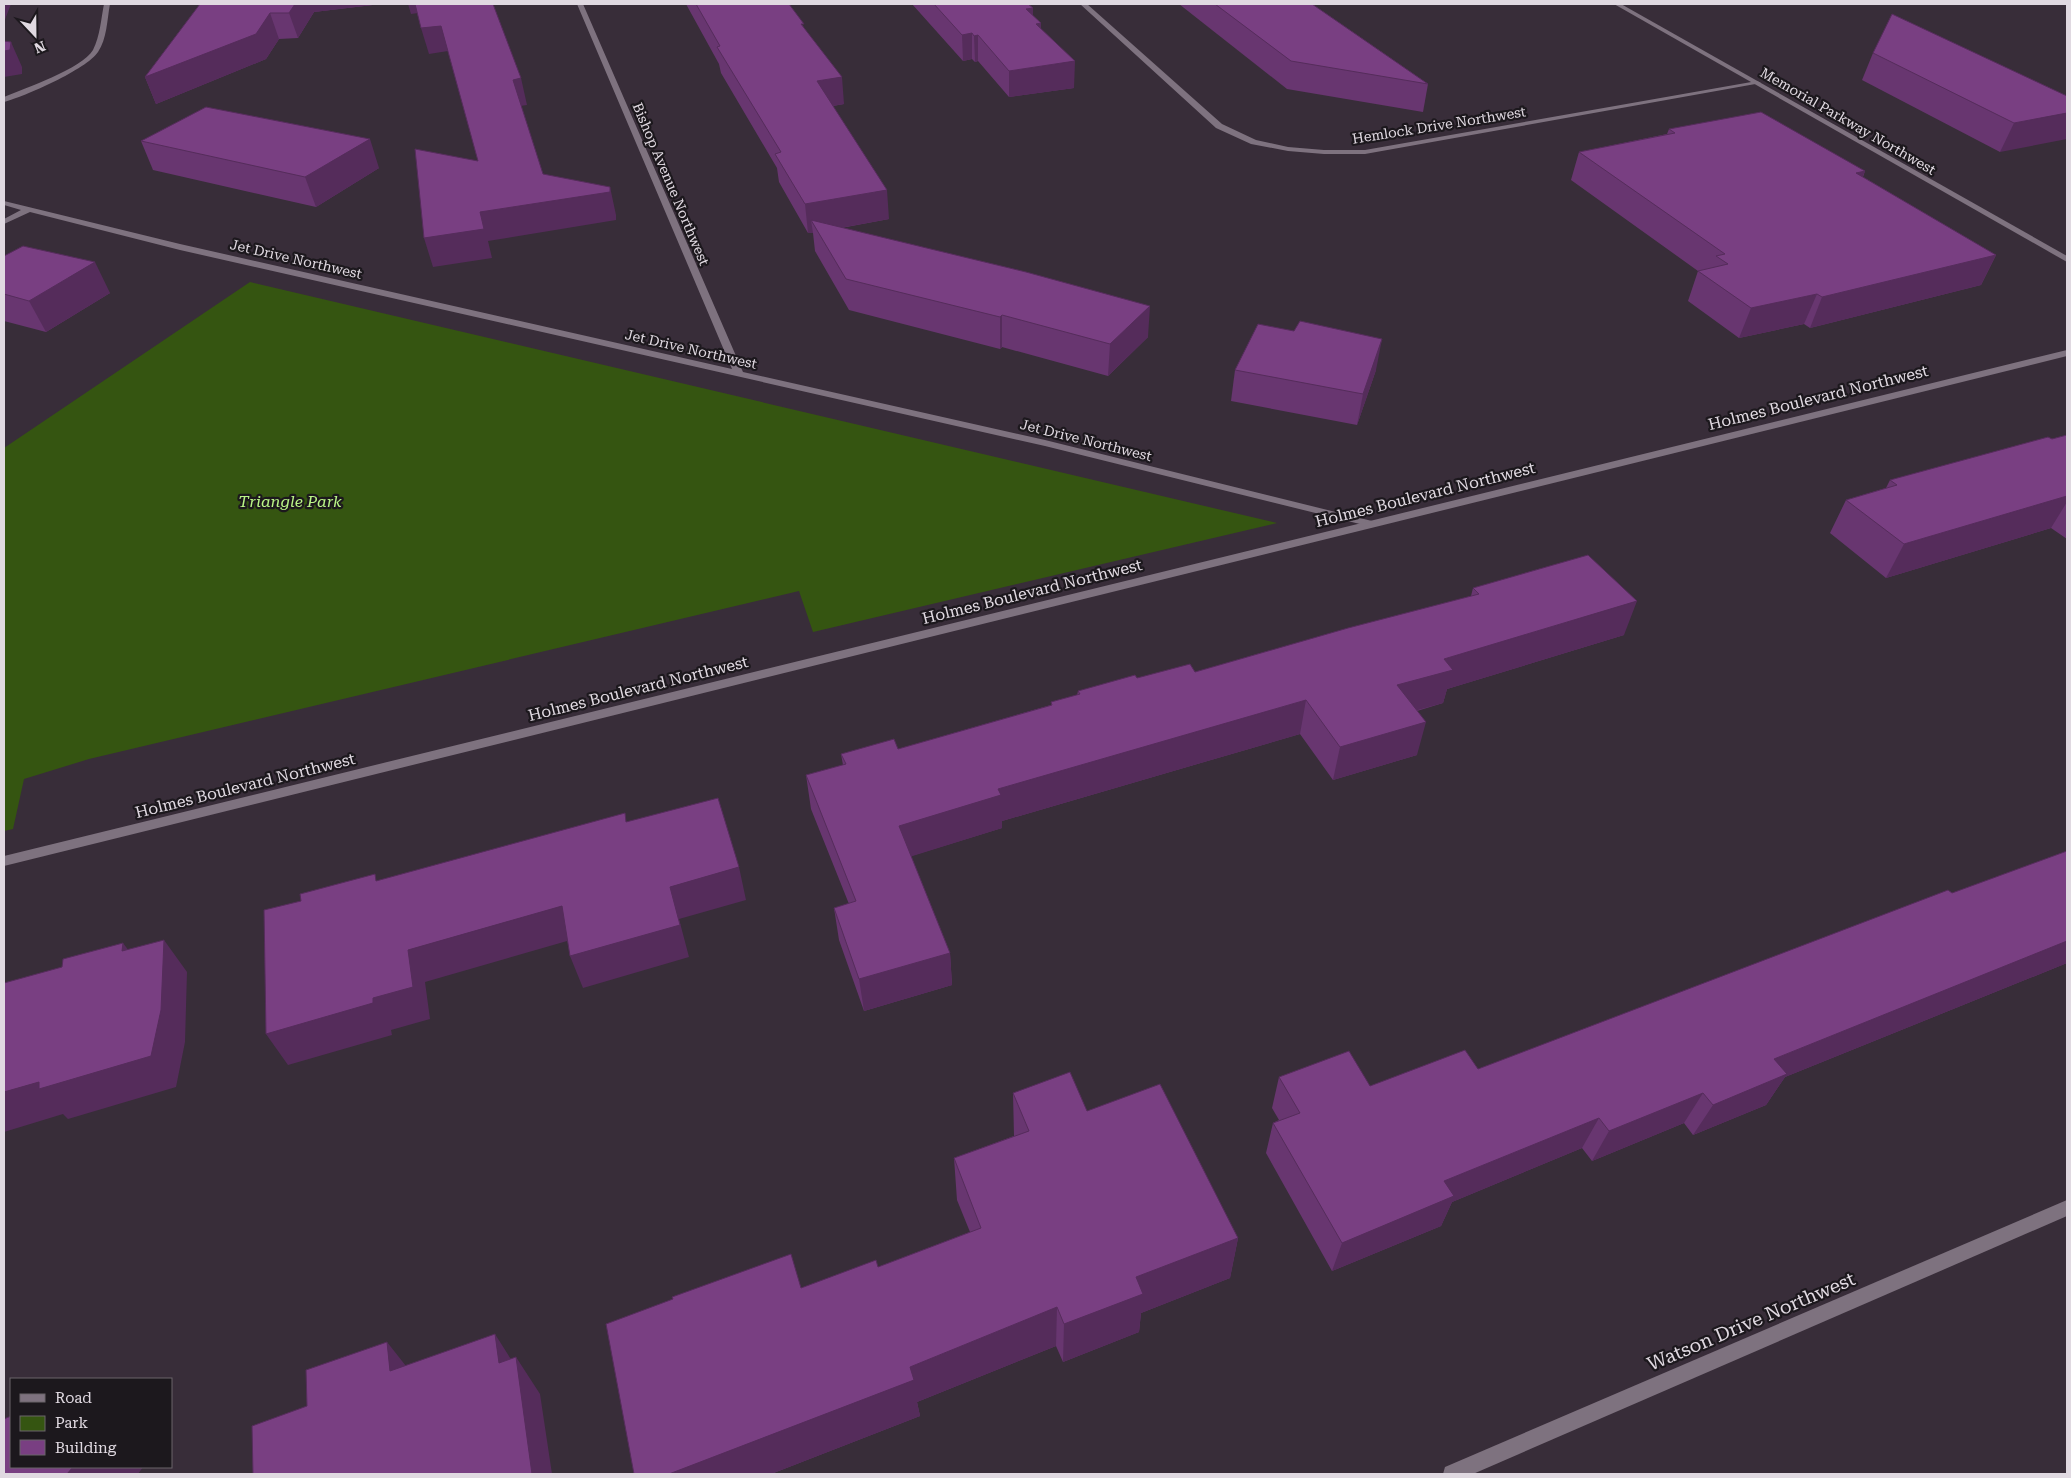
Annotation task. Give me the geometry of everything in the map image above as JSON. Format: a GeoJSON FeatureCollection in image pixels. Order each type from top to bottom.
{"type":"FeatureCollection","features":[{"type":"Feature","properties":{"kind":"street"},"geometry":{"type":"LineString","coordinates":[[4,100],[71,69],[94,54],[100,42],[107,4]]}},
{"type":"Feature","properties":{"kind":"street","name":"Bishop Avenue Northwest"},"geometry":{"type":"LineString","coordinates":[[580,4],[739,374]]}},
{"type":"Feature","properties":{"kind":"street","name":"Hemlock Drive Northwest"},"geometry":{"type":"LineString","coordinates":[[1083,4],[1219,126],[1254,142],[1288,149],[1324,152],[1365,152],[1757,83]]}},
{"type":"Feature","properties":{"kind":"street","name":"Memorial Parkway Northwest"},"geometry":{"type":"LineString","coordinates":[[1617,4],[2067,259]]}},
{"type":"Feature","properties":{"kind":"street","name":"Jet Drive Northwest"},"geometry":{"type":"LineString","coordinates":[[4,203],[199,251],[1045,443],[1372,524]]}},
{"type":"Feature","properties":{"kind":"street"},"geometry":{"type":"LineString","coordinates":[[4,222],[29,209]]}},
{"type":"Feature","properties":{"kind":"street","name":"Holmes Boulevard Northwest"},"geometry":{"type":"LineString","coordinates":[[4,861],[2067,353]]}},
{"type":"Feature","properties":{"kind":"street","name":"Watson Drive Northwest"},"geometry":{"type":"LineString","coordinates":[[1452,1474],[2067,1208]]}},
{"type":"Feature","properties":{"kind":"green space","name":"Triangle Park"},"geometry":{"type":"Polygon","coordinates":[[[250,282],[1277,523],[813,632],[799,591],[89,759],[24,779],[13,829],[4,831],[4,448],[250,282]]]}},
{"type":"Feature","properties":{"kind":"building"},"geometry":{"type":"Polygon","coordinates":[[[200,4],[295,4],[289,13],[270,13],[256,34],[145,77],[200,4]]]}},
{"type":"Feature","properties":{"kind":"building"},"geometry":{"type":"Polygon","coordinates":[[[415,4],[493,4],[521,78],[513,80],[543,174],[610,187],[610,192],[480,212],[484,229],[424,238],[415,149],[478,161],[441,26],[421,28],[415,4]]]}},
{"type":"Feature","properties":{"kind":"building"},"geometry":{"type":"Polygon","coordinates":[[[696,4],[789,4],[804,24],[801,24],[842,77],[817,81],[887,190],[805,204],[775,154],[781,152],[717,47],[720,46],[696,4]]]}},
{"type":"Feature","properties":{"kind":"building"},"geometry":{"type":"Polygon","coordinates":[[[934,4],[1028,4],[1033,8],[1026,9],[1041,23],[1036,24],[1075,61],[1009,71],[978,35],[974,36],[972,33],[962,35],[934,4]]]}},
{"type":"Feature","properties":{"kind":"building"},"geometry":{"type":"Polygon","coordinates":[[[1215,4],[1312,4],[1428,84],[1291,61],[1215,4]]]}},
{"type":"Feature","properties":{"kind":"building"},"geometry":{"type":"Polygon","coordinates":[[[1892,14],[2067,96],[2067,113],[2014,123],[1873,53],[1892,14]]]}},
{"type":"Feature","properties":{"kind":"building"},"geometry":{"type":"Polygon","coordinates":[[[4,41],[11,42],[10,50],[4,51],[4,41]]]}},
{"type":"Feature","properties":{"kind":"building"},"geometry":{"type":"Polygon","coordinates":[[[206,107],[370,139],[305,177],[141,141],[206,107]]]}},
{"type":"Feature","properties":{"kind":"building"},"geometry":{"type":"Polygon","coordinates":[[[1761,112],[1865,171],[1856,173],[1996,255],[1822,297],[1817,294],[1751,308],[1698,271],[1728,264],[1716,256],[1725,254],[1579,152],[1675,133],[1669,129],[1761,112]]]}},
{"type":"Feature","properties":{"kind":"building"},"geometry":{"type":"Polygon","coordinates":[[[811,220],[1026,272],[1150,306],[1110,344],[1002,315],[1000,317],[846,279],[811,220]]]}},
{"type":"Feature","properties":{"kind":"building"},"geometry":{"type":"Polygon","coordinates":[[[23,246],[95,262],[29,301],[4,294],[4,256],[23,246]]]}},
{"type":"Feature","properties":{"kind":"building"},"geometry":{"type":"Polygon","coordinates":[[[1300,321],[1382,339],[1363,394],[1235,370],[1258,324],[1294,331],[1300,321]]]}},
{"type":"Feature","properties":{"kind":"building"},"geometry":{"type":"Polygon","coordinates":[[[2067,435],[2067,496],[1904,544],[1846,500],[1897,485],[1890,480],[2048,437],[2052,439],[2067,435]]]}},
{"type":"Feature","properties":{"kind":"building"},"geometry":{"type":"Polygon","coordinates":[[[1588,555],[1637,601],[1444,659],[1453,670],[1397,685],[1426,722],[1340,747],[1306,700],[998,789],[1001,795],[899,826],[950,953],[859,979],[834,908],[856,901],[806,775],[846,764],[841,754],[894,739],[898,749],[1052,705],[1051,702],[1080,694],[1078,691],[1135,675],[1137,678],[1190,664],[1195,672],[1348,628],[1479,594],[1473,588],[1588,555]]]}},
{"type":"Feature","properties":{"kind":"building"},"geometry":{"type":"Polygon","coordinates":[[[718,798],[739,867],[670,887],[680,925],[570,956],[562,906],[408,950],[413,987],[373,998],[373,1003],[266,1034],[264,910],[301,901],[300,894],[375,874],[376,881],[625,813],[626,822],[718,798]]]}},
{"type":"Feature","properties":{"kind":"building"},"geometry":{"type":"Polygon","coordinates":[[[2067,851],[2067,941],[1774,1059],[1787,1074],[1713,1105],[1703,1093],[1609,1131],[1599,1118],[1444,1181],[1454,1196],[1342,1243],[1273,1123],[1300,1113],[1279,1077],[1349,1051],[1370,1086],[1465,1050],[1478,1069],[1948,890],[1952,893],[2067,851]]]}},
{"type":"Feature","properties":{"kind":"building"},"geometry":{"type":"Polygon","coordinates":[[[164,940],[161,1010],[151,1056],[39,1089],[39,1082],[4,1092],[4,983],[62,967],[63,959],[123,943],[122,951],[164,940]]]}},
{"type":"Feature","properties":{"kind":"building"},"geometry":{"type":"Polygon","coordinates":[[[1070,1072],[1087,1111],[1160,1084],[1238,1238],[1136,1277],[1143,1294],[1064,1324],[1057,1307],[910,1367],[914,1380],[669,1474],[634,1474],[606,1324],[673,1299],[672,1297],[791,1254],[801,1288],[876,1260],[878,1267],[981,1228],[954,1158],[1029,1131],[1013,1093],[1070,1072]]]}},
{"type":"Feature","properties":{"kind":"building"},"geometry":{"type":"Polygon","coordinates":[[[495,1334],[499,1363],[516,1357],[532,1474],[253,1474],[252,1426],[307,1406],[306,1370],[387,1342],[390,1371],[495,1334]]]}},
{"type":"Feature","properties":{"kind":"building"},"geometry":{"type":"Polygon","coordinates":[[[10,1416],[10,1468],[72,1468],[67,1474],[4,1474],[4,1419],[10,1416]]]}}]}
